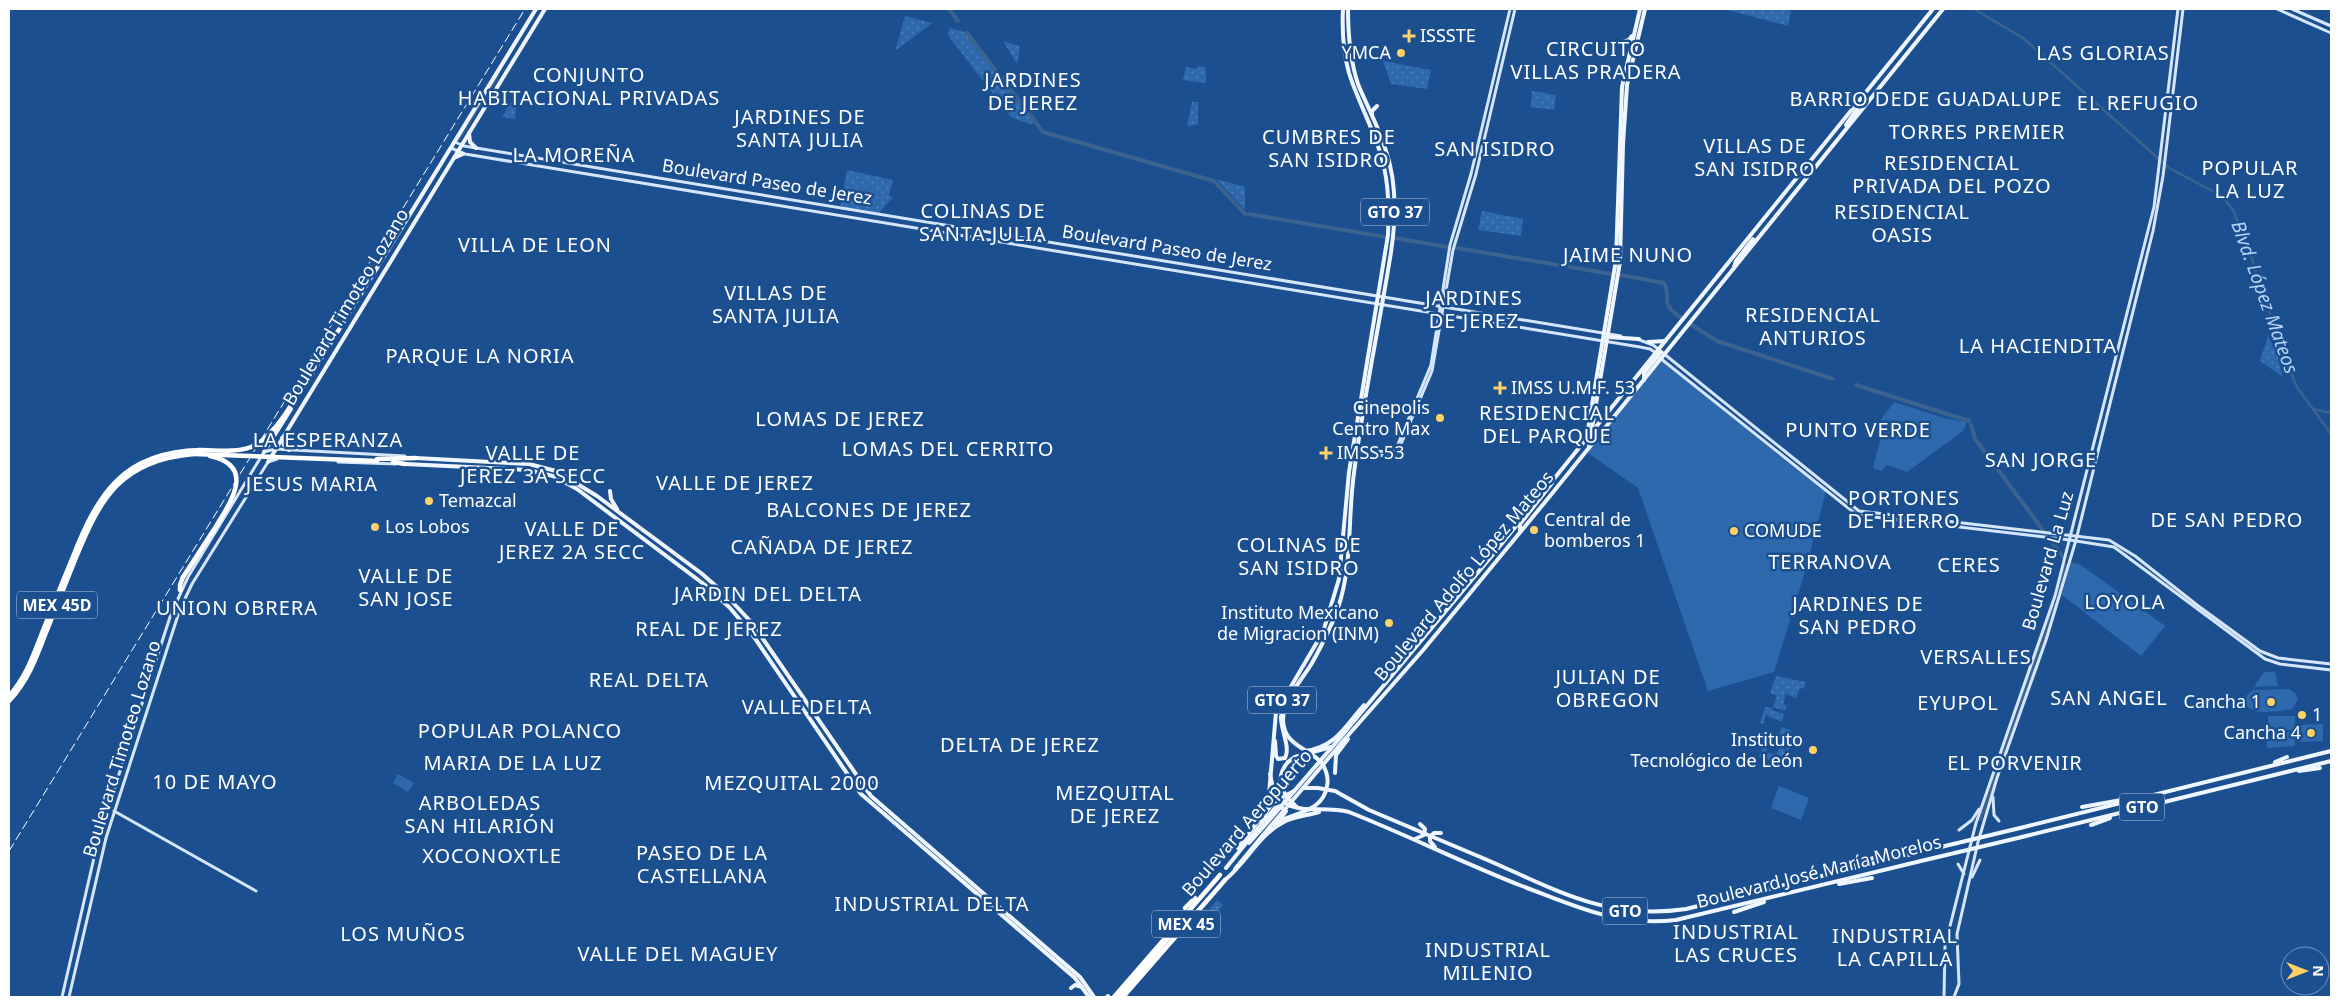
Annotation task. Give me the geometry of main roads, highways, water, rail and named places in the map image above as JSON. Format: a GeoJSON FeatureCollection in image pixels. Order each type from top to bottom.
{"type":"FeatureCollection","features":[{"type":"Feature","properties":{"kind":"highway"},"geometry":{"type":"LineString","coordinates":[[200,450],[244,449],[266,438],[280,422],[322,352],[338,331]]}},
{"type":"Feature","properties":{"kind":"highway","name":"MEX 45D"},"geometry":{"type":"LineString","coordinates":[[9,696],[29,666],[84,529],[102,499],[131,473],[171,455],[200,450],[377,460],[404,464]]}},
{"type":"Feature","properties":{"kind":"highway"},"geometry":{"type":"LineString","coordinates":[[180,590],[183,577],[229,504],[236,486],[236,474],[226,462],[211,456],[194,454]]}},
{"type":"Feature","properties":{"kind":"highway","name":"MEX 45D"},"geometry":{"type":"LineString","coordinates":[[171,455],[194,454],[377,460],[416,458]]}},
{"type":"Feature","properties":{"kind":"highway","name":"MEX 45D"},"geometry":{"type":"LineString","coordinates":[[9,701],[32,668],[98,504]]}},
{"type":"Feature","properties":{"kind":"highway","name":"Boulevard Aeropuerto"},"geometry":{"type":"LineString","coordinates":[[1114,997],[1220,875]]}},
{"type":"Feature","properties":{"kind":"highway","name":"Boulevard Aeropuerto"},"geometry":{"type":"LineString","coordinates":[[1123,997],[1225,880]]}},
{"type":"Feature","properties":{"kind":"highway"},"geometry":{"type":"LineString","coordinates":[[1185,908],[1209,886]]}},
{"type":"Feature","properties":{"kind":"highway"},"geometry":{"type":"LineString","coordinates":[[1119,997],[1171,936],[1198,902],[1200,896]]}},
{"type":"Feature","properties":{"kind":"highway"},"geometry":{"type":"LineString","coordinates":[[1171,936],[1207,900]]}},
{"type":"Feature","properties":{"kind":"main road","name":"Boulevard Timoteo Lozano"},"geometry":{"type":"LineString","coordinates":[[62,997],[99,836],[180,590],[536,9]]}},
{"type":"Feature","properties":{"kind":"main road","name":"Boulevard Timoteo Lozano"},"geometry":{"type":"LineString","coordinates":[[69,997],[106,838],[184,600],[545,9]]}},
{"type":"Feature","properties":{"kind":"main road","name":"GTO 37"},"geometry":{"type":"LineString","coordinates":[[1342,9],[1343,43],[1348,68],[1380,152],[1388,189],[1388,235],[1381,297]]}},
{"type":"Feature","properties":{"kind":"main road","name":"GTO 37"},"geometry":{"type":"LineString","coordinates":[[1259,828],[1266,815],[1273,724],[1277,708],[1319,639],[1332,608],[1342,560],[1347,489],[1379,304],[1393,242],[1395,199],[1388,157],[1358,83],[1352,60],[1348,9]]}},
{"type":"Feature","properties":{"kind":"main road"},"geometry":{"type":"LineString","coordinates":[[1442,306],[1450,245],[1471,174],[1510,9]]}},
{"type":"Feature","properties":{"kind":"main road"},"geometry":{"type":"LineString","coordinates":[[1355,451],[1388,452],[1396,449],[1431,365],[1453,250],[1476,174],[1515,9]]}},
{"type":"Feature","properties":{"kind":"main road"},"geometry":{"type":"LineString","coordinates":[[1589,446],[1616,260],[1622,87],[1640,9]]}},
{"type":"Feature","properties":{"kind":"main road"},"geometry":{"type":"LineString","coordinates":[[1587,437],[1620,258],[1623,144],[1627,85],[1645,9]]}},
{"type":"Feature","properties":{"kind":"main road","name":"Boulevard Adolfo López Mateos"},"geometry":{"type":"LineString","coordinates":[[1363,715],[1389,688],[1520,532],[1644,380],[1644,374],[1660,354],[1665,341],[1686,314],[1933,9]]}},
{"type":"Feature","properties":{"kind":"main road","name":"Boulevard Adolfo López Mateos"},"geometry":{"type":"LineString","coordinates":[[1363,715],[1384,686],[1592,430],[1687,326],[1943,9]]}},
{"type":"Feature","properties":{"kind":"main road","name":"Boulevard La Luz"},"geometry":{"type":"LineString","coordinates":[[1944,997],[1944,952],[1982,804],[2049,613],[2070,540],[2164,168],[2161,158],[2178,9]]}},
{"type":"Feature","properties":{"kind":"main road","name":"Boulevard La Luz"},"geometry":{"type":"LineString","coordinates":[[1954,997],[1959,984],[1957,934],[1978,842],[1993,792],[2045,644],[2073,552],[2150,242],[2161,176],[2183,9]]}},
{"type":"Feature","properties":{"kind":"main road"},"geometry":{"type":"LineString","coordinates":[[2277,9],[2331,33]]}},
{"type":"Feature","properties":{"kind":"main road"},"geometry":{"type":"LineString","coordinates":[[2292,9],[2331,26]]}},
{"type":"Feature","properties":{"kind":"main road"},"geometry":{"type":"LineString","coordinates":[[524,28],[527,32],[531,32]]}},
{"type":"Feature","properties":{"kind":"main road"},"geometry":{"type":"LineString","coordinates":[[1620,43],[1629,40],[1634,35]]}},
{"type":"Feature","properties":{"kind":"main road"},"geometry":{"type":"LineString","coordinates":[[519,36],[525,36],[526,40]]}},
{"type":"Feature","properties":{"kind":"main road"},"geometry":{"type":"LineString","coordinates":[[1868,101],[1867,97],[1876,80]]}},
{"type":"Feature","properties":{"kind":"main road"},"geometry":{"type":"LineString","coordinates":[[1845,129],[1858,108],[1852,95]]}},
{"type":"Feature","properties":{"kind":"main road"},"geometry":{"type":"LineString","coordinates":[[1372,117],[1372,111],[1377,106]]}},
{"type":"Feature","properties":{"kind":"main road"},"geometry":{"type":"LineString","coordinates":[[469,134],[470,142],[476,148]]}},
{"type":"Feature","properties":{"kind":"main road","name":"Boulevard Paseo de Jerez"},"geometry":{"type":"LineString","coordinates":[[455,142],[461,146],[1442,306],[1606,337],[1632,346],[1650,349],[1660,354]]}},
{"type":"Feature","properties":{"kind":"main road","name":"Boulevard Paseo de Jerez"},"geometry":{"type":"LineString","coordinates":[[451,148],[463,154],[1122,263],[1440,314],[1640,340],[1648,342],[1660,354]]}},
{"type":"Feature","properties":{"kind":"main road"},"geometry":{"type":"LineString","coordinates":[[452,160],[463,154]]}},
{"type":"Feature","properties":{"kind":"main road"},"geometry":{"type":"LineString","coordinates":[[1734,267],[1736,261],[1753,239]]}},
{"type":"Feature","properties":{"kind":"main road"},"geometry":{"type":"LineString","coordinates":[[1108,252],[1112,261]]}},
{"type":"Feature","properties":{"kind":"main road"},"geometry":{"type":"LineString","coordinates":[[1118,254],[1122,263]]}},
{"type":"Feature","properties":{"kind":"main road"},"geometry":{"type":"LineString","coordinates":[[1140,258],[1146,266]]}},
{"type":"Feature","properties":{"kind":"main road"},"geometry":{"type":"LineString","coordinates":[[1148,259],[1153,268]]}},
{"type":"Feature","properties":{"kind":"main road"},"geometry":{"type":"LineString","coordinates":[[1199,266],[1201,272],[1199,275]]}},
{"type":"Feature","properties":{"kind":"main road"},"geometry":{"type":"LineString","coordinates":[[1340,298],[1339,293],[1343,291]]}},
{"type":"Feature","properties":{"kind":"main road"},"geometry":{"type":"LineString","coordinates":[[362,294],[362,298],[367,299]]}},
{"type":"Feature","properties":{"kind":"main road"},"geometry":{"type":"LineString","coordinates":[[356,302],[361,303],[362,308]]}},
{"type":"Feature","properties":{"kind":"main road"},"geometry":{"type":"LineString","coordinates":[[1427,312],[1430,309],[1428,304]]}},
{"type":"Feature","properties":{"kind":"main road"},"geometry":{"type":"LineString","coordinates":[[1355,451],[1388,456],[1398,451],[1434,366],[1440,314]]}},
{"type":"Feature","properties":{"kind":"main road"},"geometry":{"type":"LineString","coordinates":[[1606,337],[1640,340],[1640,347]]}},
{"type":"Feature","properties":{"kind":"main road"},"geometry":{"type":"LineString","coordinates":[[1632,340],[1632,346]]}},
{"type":"Feature","properties":{"kind":"main road"},"geometry":{"type":"LineString","coordinates":[[1648,342],[1665,341]]}},
{"type":"Feature","properties":{"kind":"main road"},"geometry":{"type":"LineString","coordinates":[[1660,354],[1853,514],[2102,544]]}},
{"type":"Feature","properties":{"kind":"main road"},"geometry":{"type":"LineString","coordinates":[[1660,354],[1859,511],[2109,540],[2122,546],[2260,651],[2278,658],[2331,664]]}},
{"type":"Feature","properties":{"kind":"main road"},"geometry":{"type":"LineString","coordinates":[[1421,390],[1423,395]]}},
{"type":"Feature","properties":{"kind":"main road"},"geometry":{"type":"LineString","coordinates":[[1594,415],[1603,417]]}},
{"type":"Feature","properties":{"kind":"main road"},"geometry":{"type":"LineString","coordinates":[[282,438],[284,445],[289,450]]}},
{"type":"Feature","properties":{"kind":"main road"},"geometry":{"type":"LineString","coordinates":[[270,443],[277,458]]}},
{"type":"Feature","properties":{"kind":"main road"},"geometry":{"type":"LineString","coordinates":[[264,452],[289,450],[542,466],[578,482],[701,572],[724,592],[758,631],[871,796],[1080,977],[1094,997]]}},
{"type":"Feature","properties":{"kind":"main road","name":"GTO 37"},"geometry":{"type":"LineString","coordinates":[[1267,832],[1281,820],[1312,808],[1321,800],[1328,783],[1327,774],[1321,762],[1293,744],[1285,729],[1283,714],[1288,700],[1323,643],[1341,597],[1347,570],[1355,451]]}},
{"type":"Feature","properties":{"kind":"main road"},"geometry":{"type":"LineString","coordinates":[[268,462],[277,458],[528,470],[552,476],[587,496],[713,592],[752,634],[858,791],[1075,978],[1089,997]]}},
{"type":"Feature","properties":{"kind":"main road"},"geometry":{"type":"LineString","coordinates":[[1520,532],[1520,524],[1546,493],[1553,479]]}},
{"type":"Feature","properties":{"kind":"main road"},"geometry":{"type":"LineString","coordinates":[[610,491],[612,502],[620,513]]}},
{"type":"Feature","properties":{"kind":"main road"},"geometry":{"type":"LineString","coordinates":[[1861,522],[1867,517]]}},
{"type":"Feature","properties":{"kind":"main road"},"geometry":{"type":"LineString","coordinates":[[2079,529],[2086,537]]}},
{"type":"Feature","properties":{"kind":"main road"},"geometry":{"type":"LineString","coordinates":[[2053,533],[2053,539]]}},
{"type":"Feature","properties":{"kind":"main road"},"geometry":{"type":"LineString","coordinates":[[2122,546],[2096,540],[2121,552],[2265,659],[2280,664],[2331,670]]}},
{"type":"Feature","properties":{"kind":"main road"},"geometry":{"type":"LineString","coordinates":[[2073,552],[2083,542]]}},
{"type":"Feature","properties":{"kind":"main road"},"geometry":{"type":"LineString","coordinates":[[204,550],[206,554],[211,554]]}},
{"type":"Feature","properties":{"kind":"main road"},"geometry":{"type":"LineString","coordinates":[[198,559],[203,559],[205,564]]}},
{"type":"Feature","properties":{"kind":"main road"},"geometry":{"type":"LineString","coordinates":[[713,592],[720,595],[724,592]]}},
{"type":"Feature","properties":{"kind":"main road"},"geometry":{"type":"LineString","coordinates":[[1336,755],[1331,757],[1327,753],[1336,739],[1376,692],[1384,686]]}},
{"type":"Feature","properties":{"kind":"main road"},"geometry":{"type":"LineString","coordinates":[[1335,773],[1336,755],[1389,688]]}},
{"type":"Feature","properties":{"kind":"main road"},"geometry":{"type":"LineString","coordinates":[[1273,724],[1276,756],[1283,759],[1287,757],[1287,751],[1281,728],[1281,716],[1288,700]]}},
{"type":"Feature","properties":{"kind":"main road","name":"Boulevard Aeropuerto"},"geometry":{"type":"LineString","coordinates":[[1220,875],[1242,847],[1363,715]]}},
{"type":"Feature","properties":{"kind":"main road","name":"Boulevard Aeropuerto"},"geometry":{"type":"LineString","coordinates":[[1225,880],[1363,715]]}},
{"type":"Feature","properties":{"kind":"main road"},"geometry":{"type":"LineString","coordinates":[[137,718],[144,719]]}},
{"type":"Feature","properties":{"kind":"main road"},"geometry":{"type":"LineString","coordinates":[[134,726],[141,728]]}},
{"type":"Feature","properties":{"kind":"main road"},"geometry":{"type":"LineString","coordinates":[[1304,751],[1322,748],[1336,739]]}},
{"type":"Feature","properties":{"kind":"main road"},"geometry":{"type":"LineString","coordinates":[[824,740],[828,740],[840,753]]}},
{"type":"Feature","properties":{"kind":"main road"},"geometry":{"type":"LineString","coordinates":[[1299,809],[1288,799],[1282,789],[1282,772],[1288,762],[1295,758],[1333,746]]}},
{"type":"Feature","properties":{"kind":"main road","name":"Boulevard José María Morelos"},"geometry":{"type":"LineString","coordinates":[[1242,847],[1270,806],[1280,798],[1296,790],[1318,788],[1335,791],[1369,810],[1548,887],[1604,907],[1648,912],[1686,909],[2331,751]]}},
{"type":"Feature","properties":{"kind":"main road"},"geometry":{"type":"LineString","coordinates":[[2261,768],[2287,757]]}},
{"type":"Feature","properties":{"kind":"main road","name":"Boulevard José María Morelos"},"geometry":{"type":"LineString","coordinates":[[1299,809],[1349,812],[1500,878],[1582,910],[1618,919],[1655,922],[1676,920],[1824,885],[2331,761]]}},
{"type":"Feature","properties":{"kind":"main road"},"geometry":{"type":"LineString","coordinates":[[2262,779],[2320,768]]}},
{"type":"Feature","properties":{"kind":"main road"},"geometry":{"type":"LineString","coordinates":[[1270,769],[1272,784],[1280,798],[1290,806],[1299,809]]}},
{"type":"Feature","properties":{"kind":"main road"},"geometry":{"type":"LineString","coordinates":[[859,781],[872,782]]}},
{"type":"Feature","properties":{"kind":"main road"},"geometry":{"type":"LineString","coordinates":[[1993,792],[1993,811],[1999,822]]}},
{"type":"Feature","properties":{"kind":"main road"},"geometry":{"type":"LineString","coordinates":[[2082,807],[2139,798]]}},
{"type":"Feature","properties":{"kind":"main road"},"geometry":{"type":"LineString","coordinates":[[1959,830],[1972,820],[1982,804]]}},
{"type":"Feature","properties":{"kind":"main road"},"geometry":{"type":"LineString","coordinates":[[1226,868],[1277,807],[1284,806],[1286,812],[1267,832]]}},
{"type":"Feature","properties":{"kind":"main road","name":"GTO"},"geometry":{"type":"LineString","coordinates":[[1225,880],[1238,869],[1267,832],[1286,821],[1324,810]]}},
{"type":"Feature","properties":{"kind":"main road"},"geometry":{"type":"LineString","coordinates":[[114,811],[256,891]]}},
{"type":"Feature","properties":{"kind":"main road"},"geometry":{"type":"LineString","coordinates":[[2091,825],[2128,811]]}},
{"type":"Feature","properties":{"kind":"main road"},"geometry":{"type":"LineString","coordinates":[[1413,839],[1424,835],[1425,829],[1420,824]]}},
{"type":"Feature","properties":{"kind":"main road"},"geometry":{"type":"LineString","coordinates":[[1438,850],[1429,839],[1434,833],[1441,833]]}},
{"type":"Feature","properties":{"kind":"main road","name":"GTO"},"geometry":{"type":"LineString","coordinates":[[1220,875],[1242,847]]}},
{"type":"Feature","properties":{"kind":"main road"},"geometry":{"type":"LineString","coordinates":[[1816,877],[1877,857]]}},
{"type":"Feature","properties":{"kind":"main road"},"geometry":{"type":"LineString","coordinates":[[1969,884],[1980,860]]}},
{"type":"Feature","properties":{"kind":"main road"},"geometry":{"type":"LineString","coordinates":[[1958,864],[1964,874]]}},
{"type":"Feature","properties":{"kind":"main road"},"geometry":{"type":"LineString","coordinates":[[1532,876],[1539,883]]}},
{"type":"Feature","properties":{"kind":"main road"},"geometry":{"type":"LineString","coordinates":[[1824,885],[1872,878]]}},
{"type":"Feature","properties":{"kind":"main road"},"geometry":{"type":"LineString","coordinates":[[1548,887],[1557,886]]}},
{"type":"Feature","properties":{"kind":"main road"},"geometry":{"type":"LineString","coordinates":[[1722,895],[1773,887]]}},
{"type":"Feature","properties":{"kind":"main road"},"geometry":{"type":"LineString","coordinates":[[1734,912],[1777,896]]}},
{"type":"Feature","properties":{"kind":"main road"},"geometry":{"type":"LineString","coordinates":[[68,969],[71,972],[76,971]]}},
{"type":"Feature","properties":{"kind":"main road"},"geometry":{"type":"LineString","coordinates":[[66,978],[74,980]]}},
{"type":"Feature","properties":{"kind":"main road"},"geometry":{"type":"LineString","coordinates":[[1071,988],[1078,985],[1084,989]]}},
{"type":"Feature","properties":{"kind":"waterway"},"geometry":{"type":"LineString","coordinates":[[949,9],[958,21]]}},
{"type":"Feature","properties":{"kind":"waterway","name":"Blvd. López Mateos"},"geometry":{"type":"LineString","coordinates":[[1974,9],[2023,38],[2169,168],[2222,196],[2233,210],[2246,241],[2285,360],[2297,387],[2331,434]]}},
{"type":"Feature","properties":{"kind":"waterway"},"geometry":{"type":"LineString","coordinates":[[967,33],[1043,132],[1214,181],[1245,214]]}},
{"type":"Feature","properties":{"kind":"waterway"},"geometry":{"type":"LineString","coordinates":[[458,139],[497,76]]}},
{"type":"Feature","properties":{"kind":"waterway"},"geometry":{"type":"LineString","coordinates":[[1249,214],[1385,237]]}},
{"type":"Feature","properties":{"kind":"waterway"},"geometry":{"type":"LineString","coordinates":[[1395,238],[1447,247]]}},
{"type":"Feature","properties":{"kind":"waterway"},"geometry":{"type":"LineString","coordinates":[[1457,248],[1611,274]]}},
{"type":"Feature","properties":{"kind":"waterway"},"geometry":{"type":"LineString","coordinates":[[1620,275],[1664,283],[1667,292],[1667,303],[1673,312],[1680,317]]}},
{"type":"Feature","properties":{"kind":"waterway"},"geometry":{"type":"LineString","coordinates":[[1692,325],[1717,341],[1833,379]]}},
{"type":"Feature","properties":{"kind":"waterway"},"geometry":{"type":"LineString","coordinates":[[1856,385],[1969,421]]}},
{"type":"Feature","properties":{"kind":"waterway"},"geometry":{"type":"LineString","coordinates":[[2313,409],[2331,413]]}},
{"type":"Feature","properties":{"kind":"waterway"},"geometry":{"type":"LineString","coordinates":[[1971,425],[1975,439],[2043,530]]}},
{"type":"Feature","properties":{"kind":"waterway"},"geometry":{"type":"LineString","coordinates":[[2051,541],[2063,557]]}},
{"type":"Feature","properties":{"kind":"waterway"},"geometry":{"type":"LineString","coordinates":[[2059,590],[2065,565]]}},
{"type":"Feature","properties":{"kind":"waterway"},"geometry":{"type":"LineString","coordinates":[[1980,819],[2054,606]]}},
{"type":"Feature","properties":{"kind":"railway"},"geometry":{"type":"LineString","coordinates":[[9,851],[525,9]]}},
{"type":"Feature","properties":{"kind":"place","name":"ISSSTE"},"geometry":{"type":"Point","coordinates":[1409,36]}},
{"type":"Feature","properties":{"kind":"place","name":"YMCA"},"geometry":{"type":"Point","coordinates":[1401,53]}},
{"type":"Feature","properties":{"kind":"place","name":"IMSS U.M.F. 53"},"geometry":{"type":"Point","coordinates":[1500,388]}},
{"type":"Feature","properties":{"kind":"place","name":"Cinepolis Centro Max"},"geometry":{"type":"Point","coordinates":[1440,418]}},
{"type":"Feature","properties":{"kind":"place","name":"IMSS 53"},"geometry":{"type":"Point","coordinates":[1326,453]}},
{"type":"Feature","properties":{"kind":"place","name":"Temazcal"},"geometry":{"type":"Point","coordinates":[429,501]}},
{"type":"Feature","properties":{"kind":"place","name":"Los Lobos"},"geometry":{"type":"Point","coordinates":[375,527]}},
{"type":"Feature","properties":{"kind":"place","name":"Central de bomberos 1"},"geometry":{"type":"Point","coordinates":[1534,530]}},
{"type":"Feature","properties":{"kind":"place","name":"COMUDE"},"geometry":{"type":"Point","coordinates":[1734,531]}},
{"type":"Feature","properties":{"kind":"place","name":"Instituto Mexicano de Migracion (INM)"},"geometry":{"type":"Point","coordinates":[1389,623]}},
{"type":"Feature","properties":{"kind":"place","name":"Cancha 1"},"geometry":{"type":"Point","coordinates":[2271,702]}},
{"type":"Feature","properties":{"kind":"place","name":"1"},"geometry":{"type":"Point","coordinates":[2302,715]}},
{"type":"Feature","properties":{"kind":"place","name":"Cancha 4"},"geometry":{"type":"Point","coordinates":[2311,733]}},
{"type":"Feature","properties":{"kind":"place","name":"Instituto Tecnológico de León"},"geometry":{"type":"Point","coordinates":[1813,750]}},
{"type":"Feature","properties":{"kind":"district","name":"LAS GLORIAS"},"geometry":{"type":"Point","coordinates":[2103,53]}},
{"type":"Feature","properties":{"kind":"district","name":"CIRCUITO VILLAS PRADERA"},"geometry":{"type":"Point","coordinates":[1596,60]}},
{"type":"Feature","properties":{"kind":"district","name":"CONJUNTO HABITACIONAL PRIVADAS"},"geometry":{"type":"Point","coordinates":[589,86]}},
{"type":"Feature","properties":{"kind":"district","name":"JARDINES DE JEREZ"},"geometry":{"type":"Point","coordinates":[1033,92]}},
{"type":"Feature","properties":{"kind":"district","name":"BARRIO DEDE GUADALUPE"},"geometry":{"type":"Point","coordinates":[1926,99]}},
{"type":"Feature","properties":{"kind":"district","name":"EL REFUGIO"},"geometry":{"type":"Point","coordinates":[2138,103]}},
{"type":"Feature","properties":{"kind":"district","name":"JARDINES DE SANTA JULIA"},"geometry":{"type":"Point","coordinates":[800,128]}},
{"type":"Feature","properties":{"kind":"district","name":"TORRES PREMIER"},"geometry":{"type":"Point","coordinates":[1977,132]}},
{"type":"Feature","properties":{"kind":"district","name":"CUMBRES DE SAN ISIDRO"},"geometry":{"type":"Point","coordinates":[1329,148]}},
{"type":"Feature","properties":{"kind":"district","name":"SAN ISIDRO"},"geometry":{"type":"Point","coordinates":[1495,149]}},
{"type":"Feature","properties":{"kind":"district","name":"LA MOREÑA"},"geometry":{"type":"Point","coordinates":[574,155]}},
{"type":"Feature","properties":{"kind":"district","name":"VILLAS DE SAN ISIDRO"},"geometry":{"type":"Point","coordinates":[1755,158]}},
{"type":"Feature","properties":{"kind":"district","name":"RESIDENCIAL PRIVADA DEL POZO"},"geometry":{"type":"Point","coordinates":[1952,174]}},
{"type":"Feature","properties":{"kind":"district","name":"POPULAR LA LUZ"},"geometry":{"type":"Point","coordinates":[2250,180]}},
{"type":"Feature","properties":{"kind":"district","name":"COLINAS DE SANTA JULIA"},"geometry":{"type":"Point","coordinates":[983,222]}},
{"type":"Feature","properties":{"kind":"district","name":"RESIDENCIAL OASIS"},"geometry":{"type":"Point","coordinates":[1902,224]}},
{"type":"Feature","properties":{"kind":"district","name":"VILLA DE LEON"},"geometry":{"type":"Point","coordinates":[535,245]}},
{"type":"Feature","properties":{"kind":"district","name":"JAIME NUNO"},"geometry":{"type":"Point","coordinates":[1628,255]}},
{"type":"Feature","properties":{"kind":"district","name":"VILLAS DE SANTA JULIA"},"geometry":{"type":"Point","coordinates":[776,304]}},
{"type":"Feature","properties":{"kind":"district","name":"JARDINES DE JEREZ"},"geometry":{"type":"Point","coordinates":[1474,310]}},
{"type":"Feature","properties":{"kind":"district","name":"RESIDENCIAL ANTURIOS"},"geometry":{"type":"Point","coordinates":[1813,326]}},
{"type":"Feature","properties":{"kind":"district","name":"LA HACIENDITA"},"geometry":{"type":"Point","coordinates":[2038,346]}},
{"type":"Feature","properties":{"kind":"district","name":"PARQUE LA NORIA"},"geometry":{"type":"Point","coordinates":[480,356]}},
{"type":"Feature","properties":{"kind":"district","name":"LOMAS DE JEREZ"},"geometry":{"type":"Point","coordinates":[840,419]}},
{"type":"Feature","properties":{"kind":"district","name":"RESIDENCIAL DEL PARQUE"},"geometry":{"type":"Point","coordinates":[1547,424]}},
{"type":"Feature","properties":{"kind":"district","name":"PUNTO VERDE"},"geometry":{"type":"Point","coordinates":[1858,430]}},
{"type":"Feature","properties":{"kind":"district","name":"LA ESPERANZA"},"geometry":{"type":"Point","coordinates":[328,440]}},
{"type":"Feature","properties":{"kind":"district","name":"LOMAS DEL CERRITO"},"geometry":{"type":"Point","coordinates":[948,449]}},
{"type":"Feature","properties":{"kind":"district","name":"SAN JORGE"},"geometry":{"type":"Point","coordinates":[2041,460]}},
{"type":"Feature","properties":{"kind":"district","name":"VALLE DE JEREZ 3A SECC"},"geometry":{"type":"Point","coordinates":[533,464]}},
{"type":"Feature","properties":{"kind":"district","name":"VALLE DE JEREZ"},"geometry":{"type":"Point","coordinates":[735,483]}},
{"type":"Feature","properties":{"kind":"district","name":"JESUS MARIA"},"geometry":{"type":"Point","coordinates":[312,484]}},
{"type":"Feature","properties":{"kind":"district","name":"BALCONES DE JEREZ"},"geometry":{"type":"Point","coordinates":[869,510]}},
{"type":"Feature","properties":{"kind":"district","name":"PORTONES DE HIERRO"},"geometry":{"type":"Point","coordinates":[1904,510]}},
{"type":"Feature","properties":{"kind":"district","name":"DE SAN PEDRO"},"geometry":{"type":"Point","coordinates":[2227,520]}},
{"type":"Feature","properties":{"kind":"district","name":"VALLE DE JEREZ 2A SECC"},"geometry":{"type":"Point","coordinates":[572,540]}},
{"type":"Feature","properties":{"kind":"district","name":"CAÑADA DE JEREZ"},"geometry":{"type":"Point","coordinates":[822,547]}},
{"type":"Feature","properties":{"kind":"district","name":"COLINAS DE SAN ISIDRO"},"geometry":{"type":"Point","coordinates":[1299,556]}},
{"type":"Feature","properties":{"kind":"district","name":"TERRANOVA"},"geometry":{"type":"Point","coordinates":[1830,562]}},
{"type":"Feature","properties":{"kind":"district","name":"CERES"},"geometry":{"type":"Point","coordinates":[1969,565]}},
{"type":"Feature","properties":{"kind":"district","name":"VALLE DE SAN JOSE"},"geometry":{"type":"Point","coordinates":[406,588]}},
{"type":"Feature","properties":{"kind":"district","name":"JARDIN DEL DELTA"},"geometry":{"type":"Point","coordinates":[768,594]}},
{"type":"Feature","properties":{"kind":"district","name":"LOYOLA"},"geometry":{"type":"Point","coordinates":[2125,602]}},
{"type":"Feature","properties":{"kind":"district","name":"UNION OBRERA"},"geometry":{"type":"Point","coordinates":[237,608]}},
{"type":"Feature","properties":{"kind":"district","name":"JARDINES DE SAN PEDRO"},"geometry":{"type":"Point","coordinates":[1858,616]}},
{"type":"Feature","properties":{"kind":"district","name":"REAL DE JEREZ"},"geometry":{"type":"Point","coordinates":[709,629]}},
{"type":"Feature","properties":{"kind":"district","name":"VERSALLES"},"geometry":{"type":"Point","coordinates":[1976,657]}},
{"type":"Feature","properties":{"kind":"district","name":"REAL DELTA"},"geometry":{"type":"Point","coordinates":[649,680]}},
{"type":"Feature","properties":{"kind":"district","name":"JULIAN DE OBREGON"},"geometry":{"type":"Point","coordinates":[1608,688]}},
{"type":"Feature","properties":{"kind":"district","name":"SAN ANGEL"},"geometry":{"type":"Point","coordinates":[2109,698]}},
{"type":"Feature","properties":{"kind":"district","name":"EYUPOL"},"geometry":{"type":"Point","coordinates":[1958,703]}},
{"type":"Feature","properties":{"kind":"district","name":"VALLE DELTA"},"geometry":{"type":"Point","coordinates":[807,707]}},
{"type":"Feature","properties":{"kind":"district","name":"POPULAR POLANCO"},"geometry":{"type":"Point","coordinates":[520,731]}},
{"type":"Feature","properties":{"kind":"district","name":"DELTA DE JEREZ"},"geometry":{"type":"Point","coordinates":[1020,745]}},
{"type":"Feature","properties":{"kind":"district","name":"MARIA DE LA LUZ"},"geometry":{"type":"Point","coordinates":[513,763]}},
{"type":"Feature","properties":{"kind":"district","name":"EL PORVENIR"},"geometry":{"type":"Point","coordinates":[2015,763]}},
{"type":"Feature","properties":{"kind":"district","name":"10 DE MAYO"},"geometry":{"type":"Point","coordinates":[215,782]}},
{"type":"Feature","properties":{"kind":"district","name":"MEZQUITAL 2000"},"geometry":{"type":"Point","coordinates":[792,783]}},
{"type":"Feature","properties":{"kind":"district","name":"MEZQUITAL DE JEREZ"},"geometry":{"type":"Point","coordinates":[1115,804]}},
{"type":"Feature","properties":{"kind":"district","name":"ARBOLEDAS SAN HILARIÓN"},"geometry":{"type":"Point","coordinates":[480,814]}},
{"type":"Feature","properties":{"kind":"district","name":"XOCONOXTLE"},"geometry":{"type":"Point","coordinates":[492,856]}},
{"type":"Feature","properties":{"kind":"district","name":"PASEO DE LA CASTELLANA"},"geometry":{"type":"Point","coordinates":[702,864]}},
{"type":"Feature","properties":{"kind":"district","name":"INDUSTRIAL DELTA"},"geometry":{"type":"Point","coordinates":[932,904]}},
{"type":"Feature","properties":{"kind":"district","name":"LOS MUÑOS"},"geometry":{"type":"Point","coordinates":[403,934]}},
{"type":"Feature","properties":{"kind":"district","name":"INDUSTRIAL LAS CRUCES"},"geometry":{"type":"Point","coordinates":[1736,944]}},
{"type":"Feature","properties":{"kind":"district","name":"INDUSTRIAL LA CAPILLA"},"geometry":{"type":"Point","coordinates":[1895,948]}},
{"type":"Feature","properties":{"kind":"district","name":"VALLE DEL MAGUEY"},"geometry":{"type":"Point","coordinates":[678,954]}},
{"type":"Feature","properties":{"kind":"district","name":"INDUSTRIAL MILENIO"},"geometry":{"type":"Point","coordinates":[1488,962]}}]}
